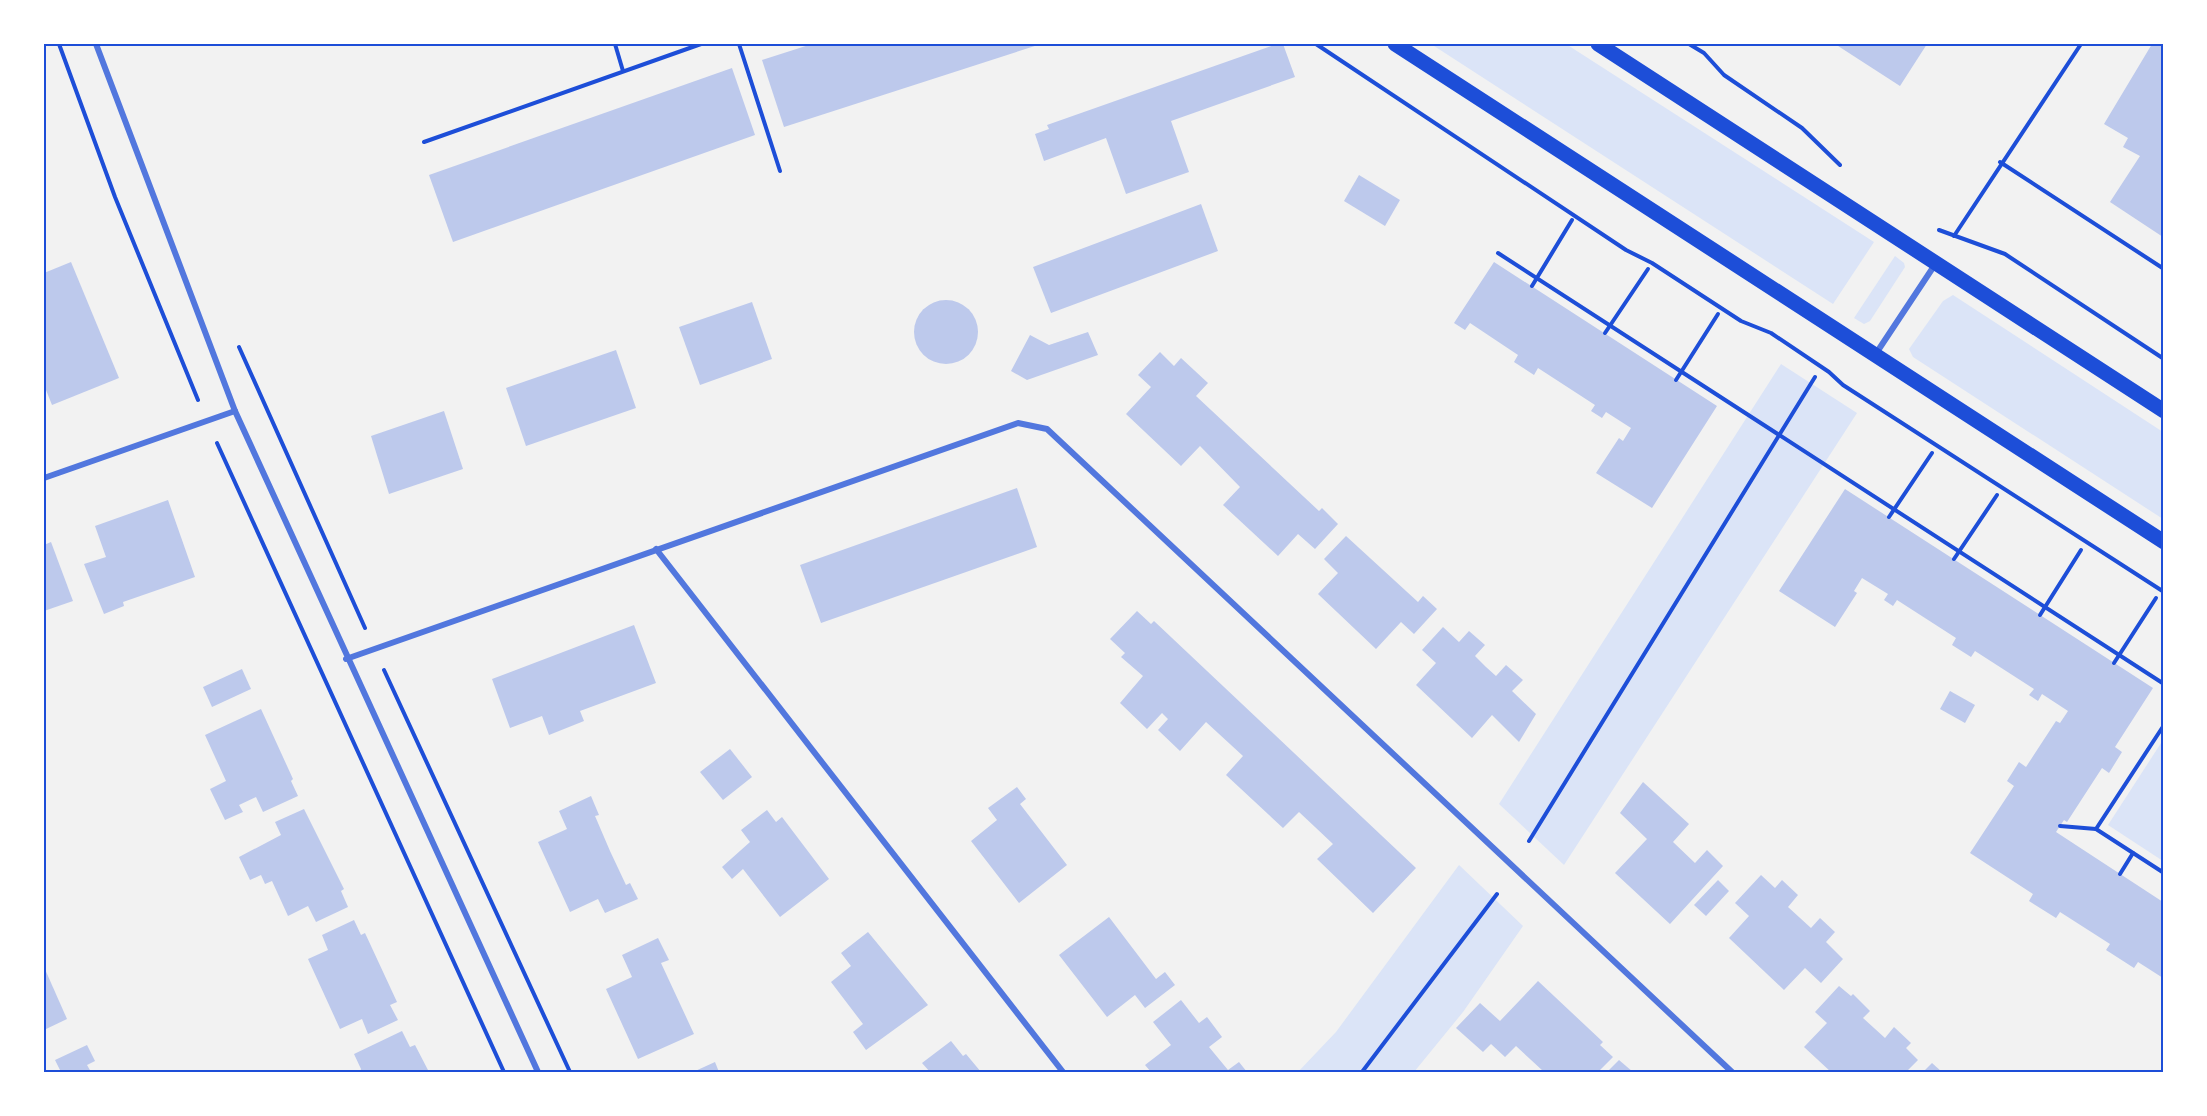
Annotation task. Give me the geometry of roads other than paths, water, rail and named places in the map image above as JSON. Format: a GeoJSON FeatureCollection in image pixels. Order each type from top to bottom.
{"type":"FeatureCollection","features":[{"type":"Feature","properties":{"kind":"main road"},"geometry":{"type":"LineString","coordinates":[[1395,44],[2163,542]]}},
{"type":"Feature","properties":{"kind":"main road"},"geometry":{"type":"LineString","coordinates":[[1598,44],[2163,411]]}},
{"type":"Feature","properties":{"kind":"street"},"geometry":{"type":"LineString","coordinates":[[96,44],[235,411],[346,660],[538,1072]]}},
{"type":"Feature","properties":{"kind":"street"},"geometry":{"type":"LineString","coordinates":[[1875,355],[1936,263]]}},
{"type":"Feature","properties":{"kind":"street"},"geometry":{"type":"LineString","coordinates":[[44,478],[235,411]]}},
{"type":"Feature","properties":{"kind":"street"},"geometry":{"type":"LineString","coordinates":[[346,660],[1018,423],[1047,429],[1732,1072]]}},
{"type":"Feature","properties":{"kind":"street"},"geometry":{"type":"LineString","coordinates":[[656,549],[1064,1072]]}}]}
